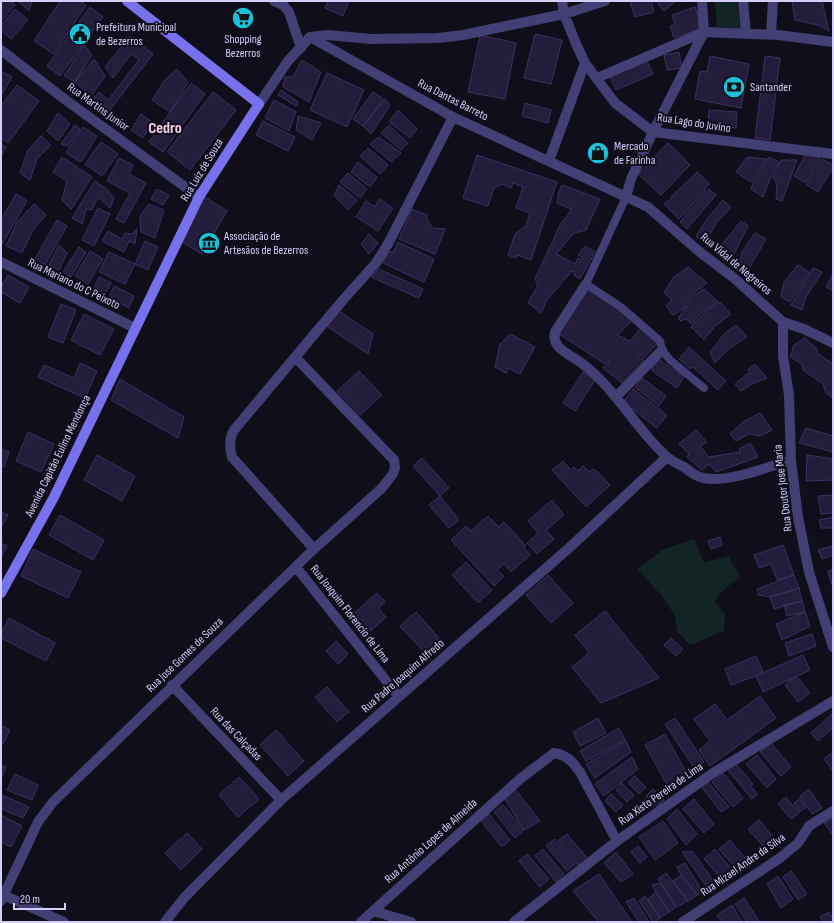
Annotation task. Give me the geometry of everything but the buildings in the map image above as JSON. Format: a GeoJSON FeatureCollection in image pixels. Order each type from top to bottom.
{"type":"FeatureCollection","features":[{"type":"Feature","properties":{"kind":"main road"},"geometry":{"type":"LineString","coordinates":[[127,1],[259,104]]}},
{"type":"Feature","properties":{"kind":"main road","name":"Rua Luiz de Souza"},"geometry":{"type":"LineString","coordinates":[[134,328],[199,197],[259,104]]}},
{"type":"Feature","properties":{"kind":"main road","name":"Avenida Capitão Eulino Mendonça"},"geometry":{"type":"LineString","coordinates":[[1,593],[54,497],[134,328]]}},
{"type":"Feature","properties":{"kind":"street","name":"Rua Lago do Juvino"},"geometry":{"type":"LineString","coordinates":[[562,1],[564,14],[577,46],[585,62],[596,78],[615,104],[653,132],[833,154]]}},
{"type":"Feature","properties":{"kind":"street"},"geometry":{"type":"LineString","coordinates":[[310,37],[328,35],[371,39],[438,38],[463,35],[564,14],[605,1]]}},
{"type":"Feature","properties":{"kind":"street"},"geometry":{"type":"LineString","coordinates":[[626,197],[631,179],[653,132],[704,32],[702,1]]}},
{"type":"Feature","properties":{"kind":"street"},"geometry":{"type":"LineString","coordinates":[[742,1],[746,34]]}},
{"type":"Feature","properties":{"kind":"street"},"geometry":{"type":"LineString","coordinates":[[771,34],[773,1]]}},
{"type":"Feature","properties":{"kind":"street"},"geometry":{"type":"LineString","coordinates":[[277,2],[283,5],[289,12],[300,48]]}},
{"type":"Feature","properties":{"kind":"street"},"geometry":{"type":"LineString","coordinates":[[596,78],[704,32],[771,34],[833,42]]}},
{"type":"Feature","properties":{"kind":"street","name":"Rua Luiz de Souza"},"geometry":{"type":"LineString","coordinates":[[259,104],[288,61],[310,37]]}},
{"type":"Feature","properties":{"kind":"street","name":"Rua Dantas Barreto"},"geometry":{"type":"LineString","coordinates":[[310,37],[453,117],[626,197]]}},
{"type":"Feature","properties":{"kind":"street","name":"Rua Martins Junior"},"geometry":{"type":"LineString","coordinates":[[1,50],[199,197]]}},
{"type":"Feature","properties":{"kind":"street"},"geometry":{"type":"LineString","coordinates":[[549,161],[585,62]]}},
{"type":"Feature","properties":{"kind":"street"},"geometry":{"type":"LineString","coordinates":[[314,549],[232,457],[229,449],[230,437],[234,430],[295,357],[376,263],[388,244],[453,117]]}},
{"type":"Feature","properties":{"kind":"street","name":"Rua Vidal de Negreiros"},"geometry":{"type":"LineString","coordinates":[[626,197],[648,207],[666,221],[701,253],[734,278],[784,322],[804,329],[833,343]]}},
{"type":"Feature","properties":{"kind":"street","name":"Rua Mariano do C Peixoto"},"geometry":{"type":"LineString","coordinates":[[1,262],[134,328]]}},
{"type":"Feature","properties":{"kind":"street"},"geometry":{"type":"LineString","coordinates":[[586,284],[555,332],[554,340],[559,348],[592,371],[616,397],[625,410],[666,457],[699,477],[710,479],[725,479],[791,460]]}},
{"type":"Feature","properties":{"kind":"street","name":"Rua Doutor Jose Maria"},"geometry":{"type":"LineString","coordinates":[[784,322],[783,356],[789,395],[791,460],[798,517],[809,572],[833,647]]}},
{"type":"Feature","properties":{"kind":"street"},"geometry":{"type":"LineString","coordinates":[[616,397],[662,350]]}},
{"type":"Feature","properties":{"kind":"street","name":"Rua Jose Gomes de Souza"},"geometry":{"type":"LineString","coordinates":[[2,897],[38,822],[53,802],[172,685],[314,549],[382,488],[394,474],[394,460],[295,357]]}},
{"type":"Feature","properties":{"kind":"street","name":"Rua Padre Joaquim Alfredo"},"geometry":{"type":"LineString","coordinates":[[165,922],[184,898],[281,800],[569,548],[666,457]]}},
{"type":"Feature","properties":{"kind":"street","name":"Rua Joaquim Florencio de Lima"},"geometry":{"type":"LineString","coordinates":[[296,567],[399,697]]}},
{"type":"Feature","properties":{"kind":"street","name":"Rua das Calçadas"},"geometry":{"type":"LineString","coordinates":[[172,685],[281,800]]}},
{"type":"Feature","properties":{"kind":"street","name":"Rua Xisto Pereira de Lima"},"geometry":{"type":"LineString","coordinates":[[514,922],[617,841],[713,773],[833,701]]}},
{"type":"Feature","properties":{"kind":"street","name":"Rua Antônio Lopes de Almeida"},"geometry":{"type":"LineString","coordinates":[[361,922],[520,779],[554,753],[567,757],[580,772],[617,841]]}},
{"type":"Feature","properties":{"kind":"street","name":"Rua Mizael Andre da Silva"},"geometry":{"type":"LineString","coordinates":[[683,922],[780,858],[798,843],[809,826],[833,811]]}},
{"type":"Feature","properties":{"kind":"street"},"geometry":{"type":"LineString","coordinates":[[2,897],[64,922]]}},
{"type":"Feature","properties":{"kind":"street"},"geometry":{"type":"LineString","coordinates":[[373,910],[411,922]]}},
{"type":"Feature","properties":{"kind":"lane"},"geometry":{"type":"LineString","coordinates":[[626,197],[586,284],[621,307],[660,341],[662,350],[670,360],[704,388]]}},
{"type":"Feature","properties":{"kind":"shaded area"},"geometry":{"type":"Polygon","coordinates":[[[715,1],[737,1],[740,30],[717,30],[715,1]]]}},
{"type":"Feature","properties":{"kind":"shaded area"},"geometry":{"type":"Polygon","coordinates":[[[694,539],[704,563],[728,556],[740,577],[721,592],[715,602],[725,614],[724,631],[690,645],[677,631],[675,616],[662,596],[637,569],[664,549],[694,539]]]}},
{"type":"Feature","properties":{"kind":"place","name":"Shopping Bezerros"},"geometry":{"type":"Point","coordinates":[243,18]}},
{"type":"Feature","properties":{"kind":"place","name":"Prefeitura Municipal de Bezerros"},"geometry":{"type":"Point","coordinates":[80,34]}},
{"type":"Feature","properties":{"kind":"place","name":"Santander"},"geometry":{"type":"Point","coordinates":[734,87]}},
{"type":"Feature","properties":{"kind":"place","name":"Mercado de Farinha"},"geometry":{"type":"Point","coordinates":[598,153]}},
{"type":"Feature","properties":{"kind":"place","name":"Associação de Artesãos de Bezerros"},"geometry":{"type":"Point","coordinates":[209,243]}},
{"type":"Feature","properties":{"kind":"district","name":"Cedro"},"geometry":{"type":"Point","coordinates":[165,128]}}]}
